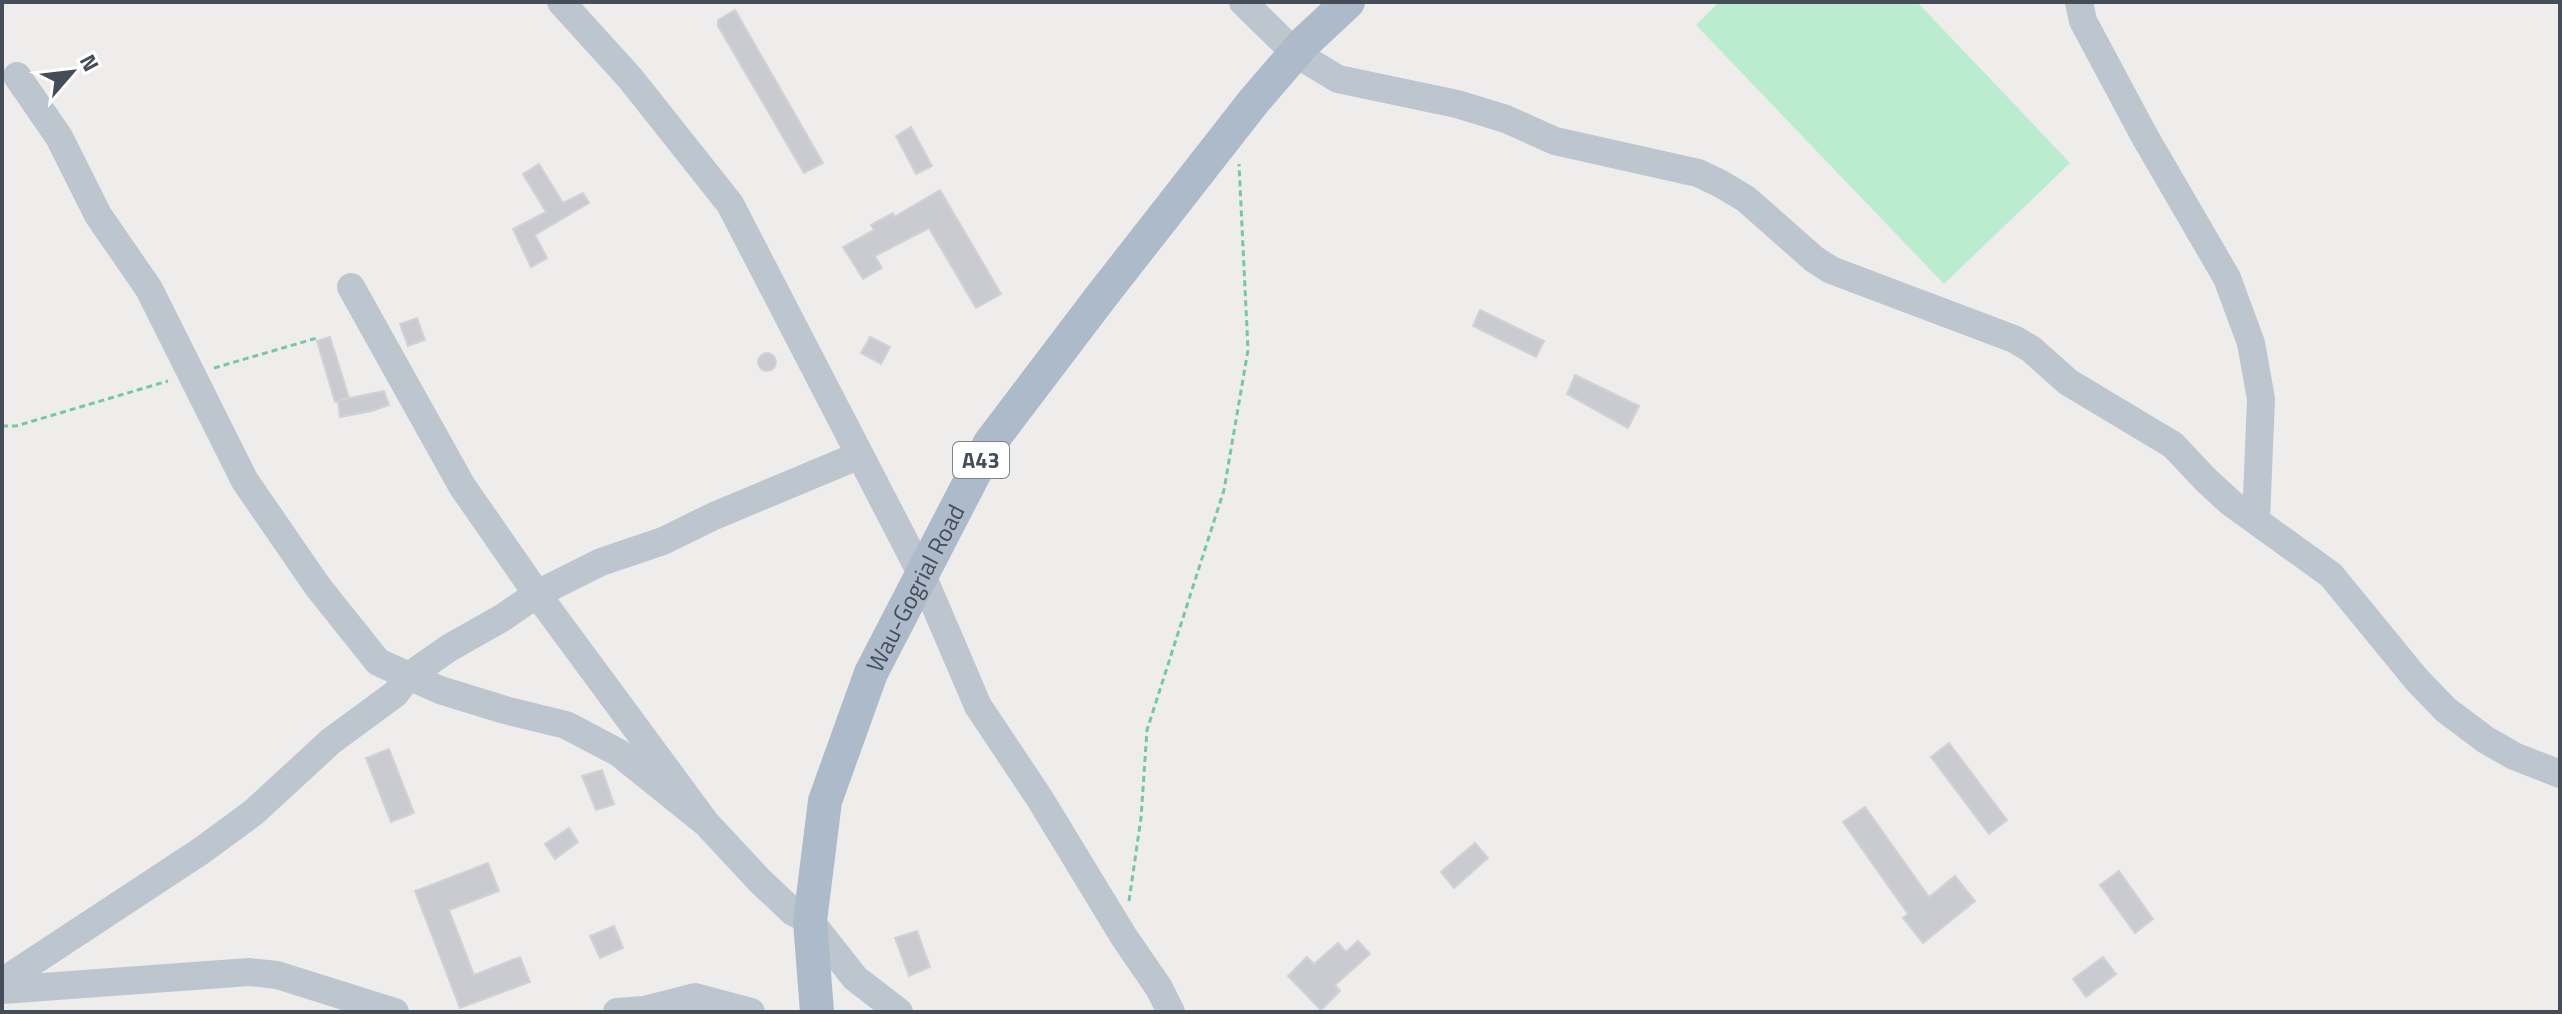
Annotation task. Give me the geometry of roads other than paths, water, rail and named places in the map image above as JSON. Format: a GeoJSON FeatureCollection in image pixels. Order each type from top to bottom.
{"type":"FeatureCollection","features":[{"type":"Feature","properties":{"kind":"main road","name":"Wau-Gogrial Road"},"geometry":{"type":"LineString","coordinates":[[817,1012],[810,921],[825,801],[871,673],[990,443],[1236,125],[1295,53],[1348,2]]}},
{"type":"Feature","properties":{"kind":"street"},"geometry":{"type":"LineString","coordinates":[[561,2],[630,78],[730,204],[922,575],[978,706],[1040,799],[1171,1012]]}},
{"type":"Feature","properties":{"kind":"street"},"geometry":{"type":"LineString","coordinates":[[1243,2],[1295,53],[1338,79],[1457,104],[1506,119],[1555,141],[1698,173],[1746,199],[1814,259],[1831,270],[2014,339],[2031,349],[2068,382],[2173,445],[2206,480],[2331,575],[2417,680],[2446,710],[2486,740],[2514,756],[2560,774]]}},
{"type":"Feature","properties":{"kind":"street"},"geometry":{"type":"LineString","coordinates":[[2079,2],[2083,21],[2145,137],[2227,278],[2251,343],[2261,399],[2256,520]]}},
{"type":"Feature","properties":{"kind":"street"},"geometry":{"type":"LineString","coordinates":[[17,76],[59,137],[98,215],[149,289],[245,481],[318,587],[378,662],[440,690],[566,725],[619,753],[706,823]]}},
{"type":"Feature","properties":{"kind":"street"},"geometry":{"type":"LineString","coordinates":[[351,287],[462,486],[537,594],[706,823],[771,892],[793,912],[810,921],[855,978],[899,1012]]}},
{"type":"Feature","properties":{"kind":"street"},"geometry":{"type":"LineString","coordinates":[[2,982],[201,851],[254,812],[331,741],[395,694],[409,676],[449,648],[537,594],[601,562],[663,541],[714,516],[860,455]]}},
{"type":"Feature","properties":{"kind":"street"},"geometry":{"type":"LineString","coordinates":[[2,990],[249,972],[277,975],[395,1012]]}},
{"type":"Feature","properties":{"kind":"street"},"geometry":{"type":"LineString","coordinates":[[617,1012],[644,1010],[695,997],[751,1012]]}}]}
